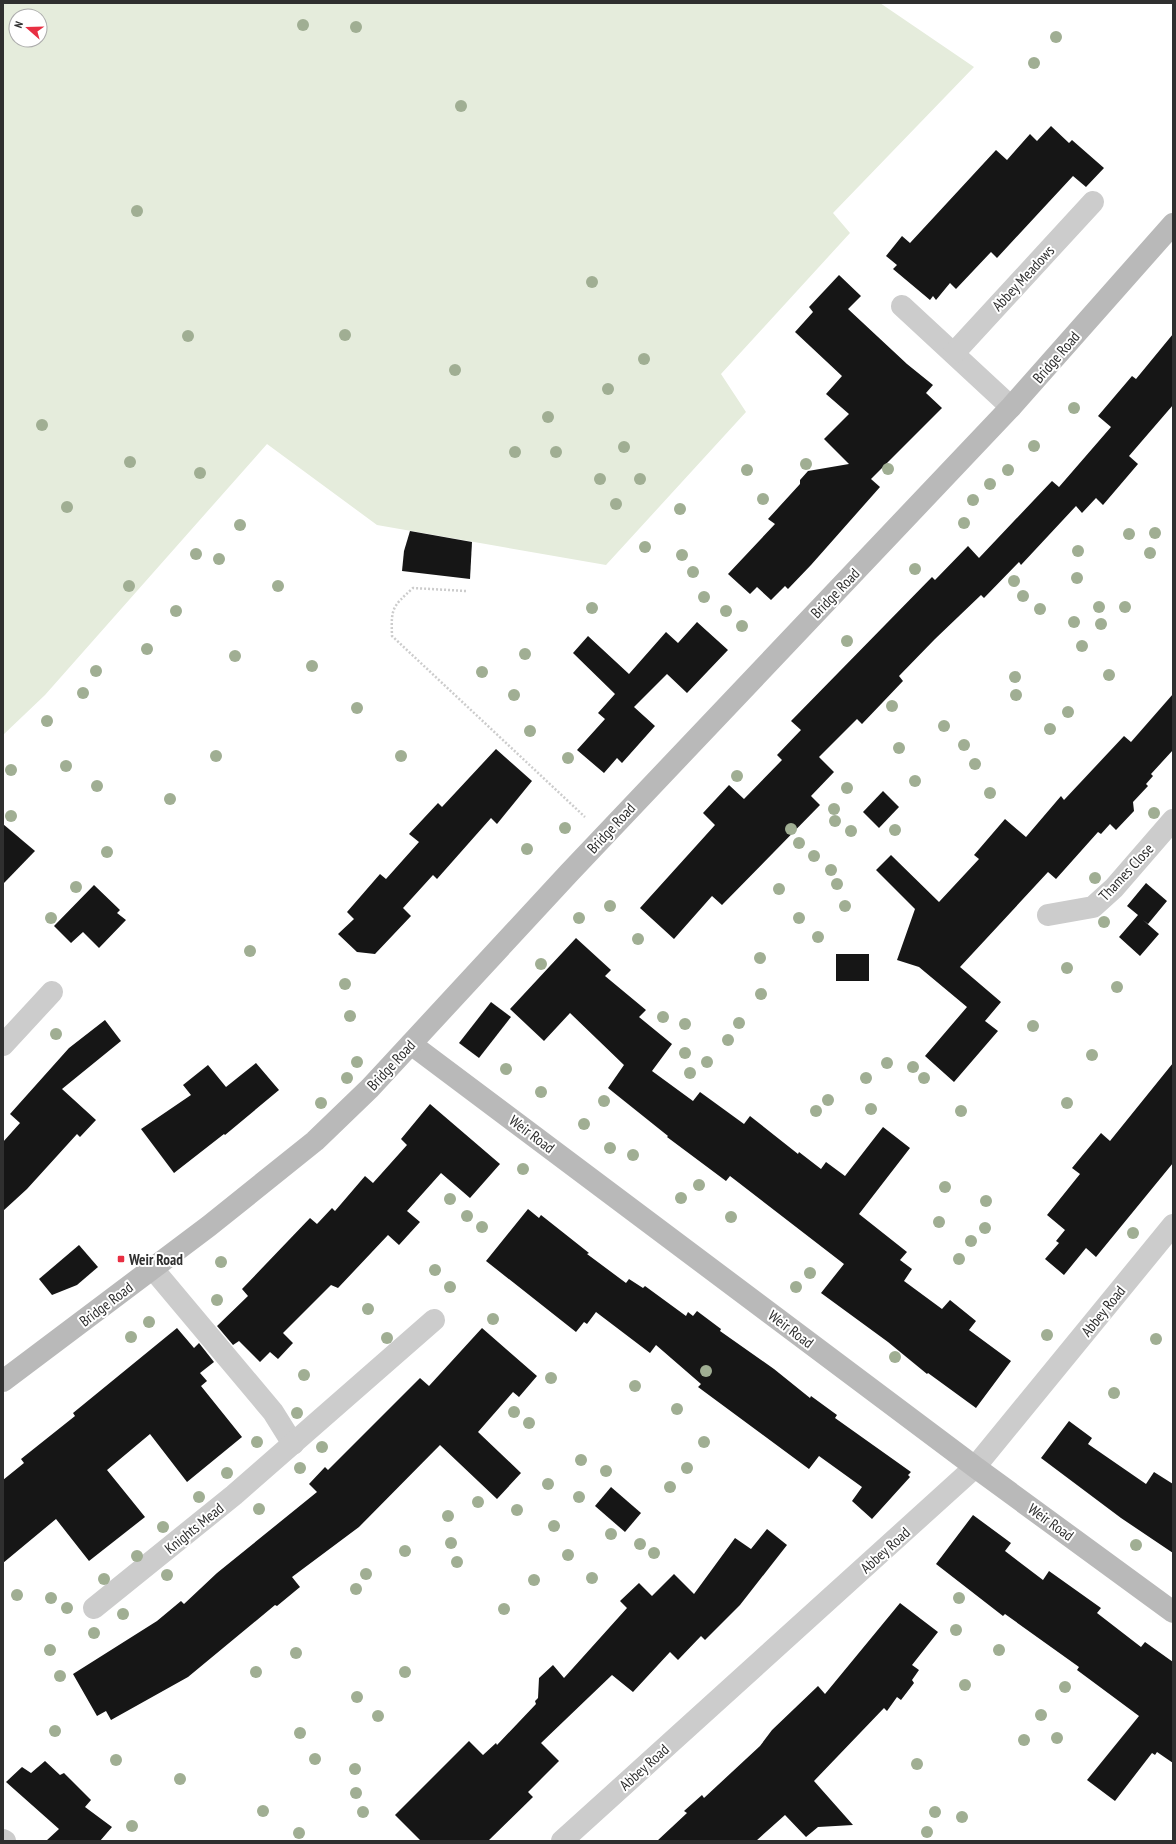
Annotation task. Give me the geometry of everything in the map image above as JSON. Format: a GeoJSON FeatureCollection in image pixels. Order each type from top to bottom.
{"type":"FeatureCollection","features":[{"type":"Feature","properties":{"kind":"main road","name":"Bridge Road"},"geometry":{"type":"LineString","coordinates":[[3,1381],[209,1226],[315,1141],[370,1088],[605,835],[1011,407],[1173,224]]}},
{"type":"Feature","properties":{"kind":"main road","name":"Weir Road"},"geometry":{"type":"LineString","coordinates":[[411,1044],[975,1467],[1173,1612]]}},
{"type":"Feature","properties":{"kind":"street","name":"Abbey Meadows"},"geometry":{"type":"LineString","coordinates":[[954,354],[1093,202]]}},
{"type":"Feature","properties":{"kind":"street"},"geometry":{"type":"LineString","coordinates":[[902,306],[1011,407]]}},
{"type":"Feature","properties":{"kind":"street","name":"Thames Close"},"geometry":{"type":"LineString","coordinates":[[1048,915],[1093,907],[1114,888],[1173,820]]}},
{"type":"Feature","properties":{"kind":"street"},"geometry":{"type":"LineString","coordinates":[[3,1045],[52,992]]}},
{"type":"Feature","properties":{"kind":"street","name":"Abbey Road"},"geometry":{"type":"LineString","coordinates":[[562,1841],[975,1467],[1173,1225]]}},
{"type":"Feature","properties":{"kind":"street"},"geometry":{"type":"LineString","coordinates":[[153,1268],[273,1412],[293,1444]]}},
{"type":"Feature","properties":{"kind":"street","name":"Knights Mead"},"geometry":{"type":"LineString","coordinates":[[94,1608],[234,1495],[434,1320]]}},
{"type":"Feature","properties":{"kind":"path"},"geometry":{"type":"LineString","coordinates":[[466,591],[413,588],[400,599],[391,613],[392,636],[605,835]]}},
{"type":"Feature","properties":{"kind":"green space"},"geometry":{"type":"Polygon","coordinates":[[[3,3],[880,3],[974,67],[833,213],[850,233],[721,374],[746,412],[606,565],[377,525],[267,444],[45,695],[3,735],[3,3]]]}},
{"type":"Feature","properties":{"kind":"building"},"geometry":{"type":"Polygon","coordinates":[[[1051,126],[1069,143],[1072,140],[1104,168],[1086,187],[1073,176],[997,258],[991,252],[956,289],[950,283],[936,300],[933,296],[930,300],[893,269],[897,265],[886,256],[902,236],[910,243],[996,150],[1007,160],[1030,134],[1037,141],[1051,126]]]}},
{"type":"Feature","properties":{"kind":"building"},"geometry":{"type":"Polygon","coordinates":[[[839,275],[861,296],[848,309],[907,364],[933,385],[926,393],[942,408],[871,479],[880,487],[811,565],[788,589],[785,586],[771,600],[757,587],[750,594],[728,574],[775,524],[768,519],[800,484],[800,480],[808,471],[849,464],[824,439],[849,414],[826,394],[842,376],[795,332],[813,312],[809,307],[839,275]]]}},
{"type":"Feature","properties":{"kind":"building"},"geometry":{"type":"Polygon","coordinates":[[[1173,334],[1173,405],[1129,456],[1138,464],[1103,505],[1096,498],[1082,513],[1076,506],[1021,565],[1019,562],[984,598],[981,595],[935,639],[899,676],[903,681],[862,724],[857,719],[819,757],[834,772],[811,796],[820,805],[722,905],[712,896],[674,939],[640,908],[715,825],[703,813],[729,785],[744,799],[782,760],[777,755],[801,730],[791,721],[932,577],[935,580],[968,546],[979,558],[1052,481],[1059,487],[1111,427],[1098,416],[1132,376],[1136,379],[1173,334]]]}},
{"type":"Feature","properties":{"kind":"building"},"geometry":{"type":"Polygon","coordinates":[[[410,531],[472,542],[470,579],[402,571],[404,551],[410,531]]]}},
{"type":"Feature","properties":{"kind":"building"},"geometry":{"type":"Polygon","coordinates":[[[697,622],[728,650],[687,693],[667,674],[634,707],[655,726],[622,763],[617,758],[604,773],[577,750],[605,719],[598,713],[615,694],[573,653],[588,636],[629,674],[666,632],[678,643],[697,622]]]}},
{"type":"Feature","properties":{"kind":"building"},"geometry":{"type":"Polygon","coordinates":[[[1173,694],[1173,750],[1151,774],[1153,776],[1146,784],[1148,786],[1133,802],[1134,811],[1116,830],[1110,824],[1101,834],[1098,832],[1056,879],[1048,872],[960,967],[1001,1002],[985,1021],[998,1031],[954,1082],[925,1056],[967,1007],[919,967],[897,960],[915,909],[876,870],[891,855],[939,902],[979,859],[974,855],[1005,819],[1026,837],[1061,796],[1064,800],[1124,736],[1131,742],[1173,694]]]}},
{"type":"Feature","properties":{"kind":"building"},"geometry":{"type":"Polygon","coordinates":[[[496,749],[532,781],[497,824],[491,818],[437,879],[433,875],[403,908],[411,916],[375,954],[357,952],[338,934],[354,919],[347,912],[380,874],[386,879],[419,842],[409,834],[438,803],[442,807],[496,749]]]}},
{"type":"Feature","properties":{"kind":"building"},"geometry":{"type":"Polygon","coordinates":[[[883,791],[899,807],[879,828],[863,812],[883,791]]]}},
{"type":"Feature","properties":{"kind":"building"},"geometry":{"type":"Polygon","coordinates":[[[3,824],[35,851],[3,884],[3,824]]]}},
{"type":"Feature","properties":{"kind":"building"},"geometry":{"type":"Polygon","coordinates":[[[1146,883],[1167,901],[1148,924],[1143,920],[1159,934],[1140,956],[1119,937],[1138,915],[1127,906],[1146,883]]]}},
{"type":"Feature","properties":{"kind":"building"},"geometry":{"type":"Polygon","coordinates":[[[94,885],[120,910],[117,913],[126,920],[99,948],[83,932],[71,943],[54,926],[94,885]]]}},
{"type":"Feature","properties":{"kind":"building"},"geometry":{"type":"Polygon","coordinates":[[[576,938],[611,970],[605,976],[646,1010],[639,1017],[672,1044],[652,1071],[693,1101],[700,1092],[744,1124],[750,1116],[798,1154],[799,1152],[821,1169],[826,1162],[845,1176],[883,1127],[910,1148],[859,1214],[907,1252],[900,1260],[912,1269],[904,1281],[942,1309],[950,1300],[976,1321],[969,1330],[1011,1361],[976,1408],[928,1373],[927,1374],[888,1342],[821,1293],[844,1264],[730,1176],[726,1181],[667,1137],[668,1136],[608,1088],[624,1065],[570,1013],[544,1041],[510,1009],[576,938]]]}},
{"type":"Feature","properties":{"kind":"building"},"geometry":{"type":"Polygon","coordinates":[[[836,954],[869,954],[869,981],[836,981],[836,954]]]}},
{"type":"Feature","properties":{"kind":"building"},"geometry":{"type":"Polygon","coordinates":[[[491,1002],[511,1017],[479,1058],[459,1043],[491,1002]]]}},
{"type":"Feature","properties":{"kind":"building"},"geometry":{"type":"Polygon","coordinates":[[[105,1020],[121,1041],[62,1089],[96,1120],[80,1137],[77,1134],[27,1189],[3,1211],[3,1142],[20,1123],[10,1114],[69,1048],[105,1020]]]}},
{"type":"Feature","properties":{"kind":"building"},"geometry":{"type":"Polygon","coordinates":[[[256,1063],[279,1090],[225,1135],[224,1134],[174,1173],[141,1129],[191,1095],[183,1085],[208,1065],[226,1087],[256,1063]]]}},
{"type":"Feature","properties":{"kind":"building"},"geometry":{"type":"Polygon","coordinates":[[[1173,1063],[1173,1163],[1096,1257],[1086,1248],[1064,1275],[1045,1259],[1059,1243],[1056,1241],[1065,1230],[1047,1215],[1080,1174],[1072,1168],[1101,1133],[1110,1141],[1173,1063]]]}},
{"type":"Feature","properties":{"kind":"building"},"geometry":{"type":"Polygon","coordinates":[[[430,1104],[500,1164],[470,1198],[441,1173],[407,1211],[420,1222],[399,1245],[388,1235],[338,1288],[331,1285],[283,1333],[293,1343],[278,1359],[270,1352],[260,1362],[239,1341],[233,1345],[217,1326],[248,1296],[242,1289],[310,1218],[317,1224],[332,1208],[335,1211],[365,1176],[373,1183],[407,1145],[401,1139],[430,1104]]]}},
{"type":"Feature","properties":{"kind":"building"},"geometry":{"type":"Polygon","coordinates":[[[528,1209],[539,1218],[541,1215],[589,1253],[587,1254],[626,1283],[629,1279],[643,1288],[645,1286],[686,1316],[688,1312],[693,1316],[697,1311],[721,1329],[720,1331],[774,1369],[810,1398],[811,1396],[837,1415],[835,1418],[911,1472],[908,1475],[910,1477],[872,1519],[852,1501],[862,1487],[819,1456],[809,1469],[698,1387],[701,1384],[656,1345],[650,1353],[596,1312],[587,1324],[584,1322],[576,1332],[486,1261],[528,1209]]]}},
{"type":"Feature","properties":{"kind":"building"},"geometry":{"type":"Polygon","coordinates":[[[79,1245],[98,1267],[77,1285],[52,1295],[39,1279],[79,1245]]]}},
{"type":"Feature","properties":{"kind":"building"},"geometry":{"type":"Polygon","coordinates":[[[177,1328],[194,1348],[199,1343],[214,1362],[200,1373],[207,1381],[201,1386],[242,1437],[187,1482],[150,1434],[107,1470],[145,1517],[89,1561],[56,1519],[3,1563],[3,1480],[24,1463],[21,1459],[75,1416],[73,1413],[177,1328]]]}},
{"type":"Feature","properties":{"kind":"building"},"geometry":{"type":"Polygon","coordinates":[[[482,1328],[537,1376],[519,1397],[513,1392],[478,1432],[521,1473],[497,1499],[440,1445],[359,1527],[292,1577],[300,1587],[277,1606],[275,1605],[188,1677],[111,1720],[106,1711],[97,1716],[73,1674],[157,1621],[181,1601],[184,1604],[217,1573],[317,1492],[309,1484],[325,1467],[328,1470],[420,1378],[429,1386],[482,1328]]]}},
{"type":"Feature","properties":{"kind":"building"},"geometry":{"type":"Polygon","coordinates":[[[1069,1421],[1092,1438],[1088,1444],[1146,1484],[1154,1472],[1173,1484],[1173,1553],[1121,1518],[1041,1458],[1069,1421]]]}},
{"type":"Feature","properties":{"kind":"building"},"geometry":{"type":"Polygon","coordinates":[[[611,1487],[641,1513],[625,1532],[595,1506],[611,1487]]]}},
{"type":"Feature","properties":{"kind":"building"},"geometry":{"type":"Polygon","coordinates":[[[973,1515],[1011,1543],[1005,1551],[1043,1580],[1049,1571],[1101,1608],[1097,1613],[1141,1647],[1145,1642],[1173,1662],[1173,1763],[1157,1752],[1155,1755],[1152,1753],[1115,1801],[1087,1780],[1139,1716],[1077,1670],[1079,1667],[1005,1614],[1003,1616],[936,1564],[973,1515]]]}},
{"type":"Feature","properties":{"kind":"building"},"geometry":{"type":"Polygon","coordinates":[[[767,1529],[787,1545],[740,1605],[705,1640],[701,1636],[678,1660],[670,1652],[633,1692],[612,1675],[541,1743],[559,1761],[528,1792],[533,1797],[488,1841],[421,1841],[395,1815],[469,1741],[483,1755],[496,1743],[497,1745],[536,1704],[535,1701],[538,1698],[539,1678],[553,1665],[564,1678],[627,1608],[620,1601],[639,1583],[652,1596],[674,1574],[694,1594],[735,1538],[751,1549],[767,1529]]]}},
{"type":"Feature","properties":{"kind":"building"},"geometry":{"type":"Polygon","coordinates":[[[900,1603],[938,1632],[912,1665],[919,1670],[912,1680],[914,1683],[901,1700],[897,1697],[887,1711],[884,1708],[814,1781],[853,1825],[818,1827],[806,1837],[785,1815],[756,1841],[657,1841],[687,1813],[684,1811],[702,1795],[704,1798],[760,1746],[772,1730],[818,1686],[825,1694],[900,1603]]]}},
{"type":"Feature","properties":{"kind":"building"},"geometry":{"type":"Polygon","coordinates":[[[45,1761],[60,1775],[64,1773],[91,1800],[85,1807],[112,1827],[100,1841],[46,1841],[59,1829],[6,1782],[22,1767],[31,1773],[45,1761]]]}},
{"type":"Feature","properties":{"kind":"place","name":"Weir Road"},"geometry":{"type":"Point","coordinates":[121,1259]}}]}
